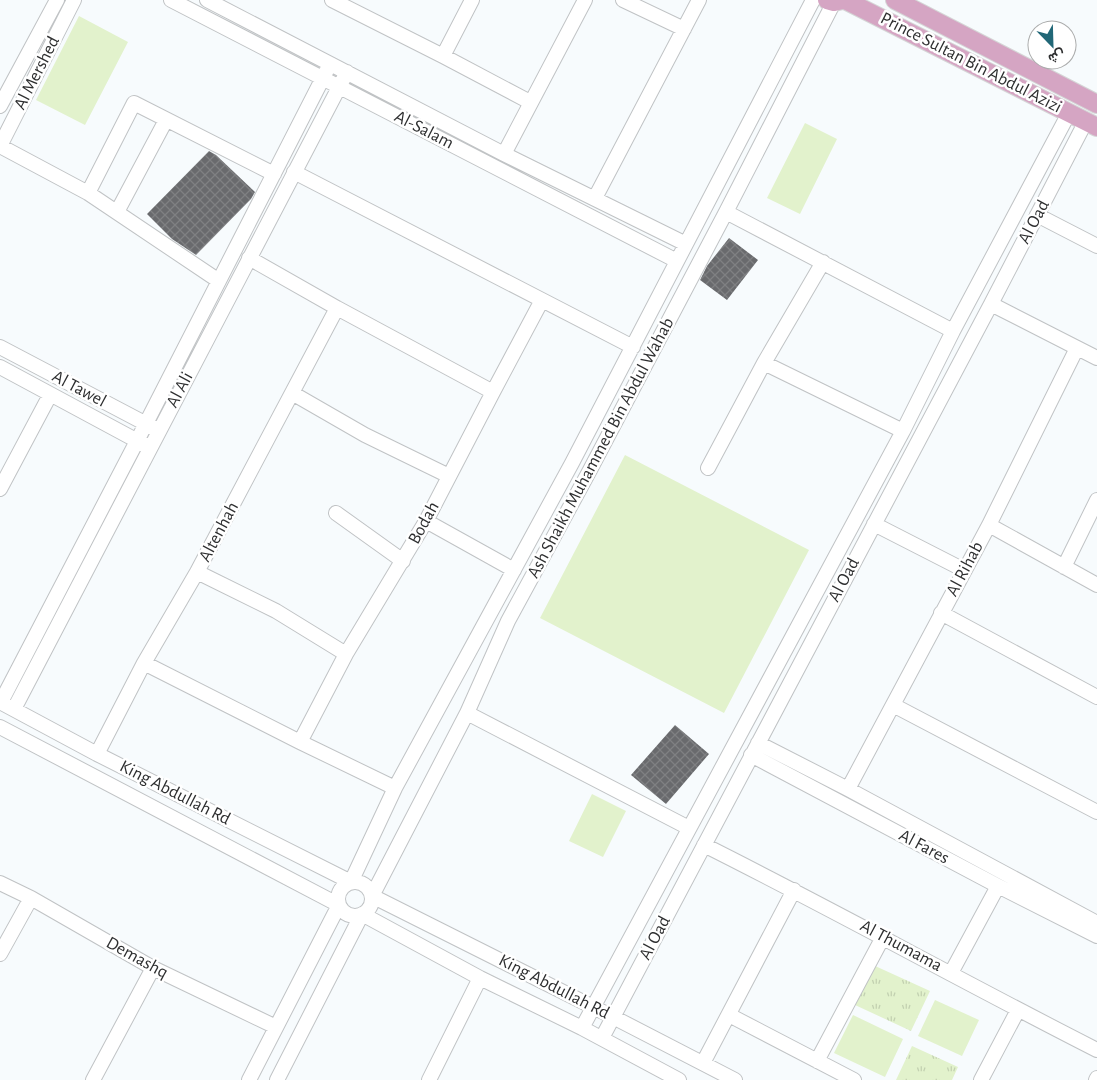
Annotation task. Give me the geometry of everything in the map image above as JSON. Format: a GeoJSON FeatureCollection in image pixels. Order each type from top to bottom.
{"type":"FeatureCollection","features":[{"type":"Feature","properties":{"kind":"main road","name":"Prince Sultan Bin Abdul Azizi"},"geometry":{"type":"LineString","coordinates":[[837,0],[1092,124]]}},
{"type":"Feature","properties":{"kind":"main road"},"geometry":{"type":"LineString","coordinates":[[895,0],[1097,104]]}},
{"type":"Feature","properties":{"kind":"street","name":"Al Mershed"},"geometry":{"type":"LineString","coordinates":[[0,106],[57,0]]}},
{"type":"Feature","properties":{"kind":"street","name":"Al Mershed"},"geometry":{"type":"LineString","coordinates":[[0,146],[74,0]]}},
{"type":"Feature","properties":{"kind":"street","name":"Al-Salam"},"geometry":{"type":"LineString","coordinates":[[171,0],[677,260]]}},
{"type":"Feature","properties":{"kind":"street","name":"Al-Salam"},"geometry":{"type":"LineString","coordinates":[[207,0],[504,154],[686,244]]}},
{"type":"Feature","properties":{"kind":"street"},"geometry":{"type":"LineString","coordinates":[[332,0],[530,102]]}},
{"type":"Feature","properties":{"kind":"street"},"geometry":{"type":"LineString","coordinates":[[443,56],[472,0]]}},
{"type":"Feature","properties":{"kind":"street"},"geometry":{"type":"LineString","coordinates":[[504,154],[585,0]]}},
{"type":"Feature","properties":{"kind":"street"},"geometry":{"type":"LineString","coordinates":[[623,0],[684,30]]}},
{"type":"Feature","properties":{"kind":"street"},"geometry":{"type":"LineString","coordinates":[[595,198],[699,0]]}},
{"type":"Feature","properties":{"kind":"street","name":"Ash Shaikh Muhammed Bin Abdul Wahab"},"geometry":{"type":"LineString","coordinates":[[351,882],[395,788],[588,431],[813,0]]}},
{"type":"Feature","properties":{"kind":"street","name":"Ash Shaikh Muhammed Bin Abdul Wahab"},"geometry":{"type":"LineString","coordinates":[[372,896],[467,713],[508,621],[606,440],[837,0]]}},
{"type":"Feature","properties":{"kind":"street","name":"Al Ali"},"geometry":{"type":"LineString","coordinates":[[0,702],[137,441],[330,64]]}},
{"type":"Feature","properties":{"kind":"street","name":"Al Ali"},"geometry":{"type":"LineString","coordinates":[[14,709],[347,72]]}},
{"type":"Feature","properties":{"kind":"street"},"geometry":{"type":"LineString","coordinates":[[88,193],[134,103],[274,174]]}},
{"type":"Feature","properties":{"kind":"street","name":"Al Oad"},"geometry":{"type":"LineString","coordinates":[[582,1028],[902,431],[1069,113]]}},
{"type":"Feature","properties":{"kind":"street"},"geometry":{"type":"LineString","coordinates":[[116,212],[166,120]]}},
{"type":"Feature","properties":{"kind":"street","name":"Al Oad"},"geometry":{"type":"LineString","coordinates":[[602,1038],[1037,215],[1092,124]]}},
{"type":"Feature","properties":{"kind":"street"},"geometry":{"type":"LineString","coordinates":[[0,146],[88,193],[218,281]]}},
{"type":"Feature","properties":{"kind":"street"},"geometry":{"type":"LineString","coordinates":[[294,172],[633,346]]}},
{"type":"Feature","properties":{"kind":"street"},"geometry":{"type":"LineString","coordinates":[[726,212],[953,331]]}},
{"type":"Feature","properties":{"kind":"street"},"geometry":{"type":"LineString","coordinates":[[1037,215],[1097,246]]}},
{"type":"Feature","properties":{"kind":"street"},"geometry":{"type":"LineString","coordinates":[[249,258],[493,392]]}},
{"type":"Feature","properties":{"kind":"street"},"geometry":{"type":"LineString","coordinates":[[708,468],[764,363],[824,262]]}},
{"type":"Feature","properties":{"kind":"street","name":"Bodah"},"geometry":{"type":"LineString","coordinates":[[300,742],[346,654],[426,522],[542,300]]}},
{"type":"Feature","properties":{"kind":"street"},"geometry":{"type":"LineString","coordinates":[[991,304],[1097,358]]}},
{"type":"Feature","properties":{"kind":"street","name":"Altenhah"},"geometry":{"type":"LineString","coordinates":[[97,754],[144,663],[197,572],[337,308]]}},
{"type":"Feature","properties":{"kind":"street","name":"Al Tawel"},"geometry":{"type":"LineString","coordinates":[[0,347],[159,431]]}},
{"type":"Feature","properties":{"kind":"street","name":"Al Rihab"},"geometry":{"type":"LineString","coordinates":[[848,788],[989,525],[1077,348]]}},
{"type":"Feature","properties":{"kind":"street"},"geometry":{"type":"LineString","coordinates":[[764,363],[902,431]]}},
{"type":"Feature","properties":{"kind":"street","name":"Al Tawel"},"geometry":{"type":"LineString","coordinates":[[0,367],[151,448]]}},
{"type":"Feature","properties":{"kind":"street"},"geometry":{"type":"LineString","coordinates":[[292,393],[365,435],[449,476]]}},
{"type":"Feature","properties":{"kind":"street"},"geometry":{"type":"LineString","coordinates":[[1,483],[50,395]]}},
{"type":"Feature","properties":{"kind":"street"},"geometry":{"type":"LineString","coordinates":[[588,431],[606,440]]}},
{"type":"Feature","properties":{"kind":"street"},"geometry":{"type":"LineString","coordinates":[[1064,567],[1097,500]]}},
{"type":"Feature","properties":{"kind":"street"},"geometry":{"type":"LineString","coordinates":[[336,513],[403,561]]}},
{"type":"Feature","properties":{"kind":"street"},"geometry":{"type":"LineString","coordinates":[[426,522],[514,570]]}},
{"type":"Feature","properties":{"kind":"street"},"geometry":{"type":"LineString","coordinates":[[874,524],[964,570]]}},
{"type":"Feature","properties":{"kind":"street"},"geometry":{"type":"LineString","coordinates":[[989,525],[1097,585]]}},
{"type":"Feature","properties":{"kind":"street"},"geometry":{"type":"LineString","coordinates":[[197,572],[276,611],[346,654]]}},
{"type":"Feature","properties":{"kind":"street"},"geometry":{"type":"LineString","coordinates":[[941,613],[1097,697]]}},
{"type":"Feature","properties":{"kind":"street"},"geometry":{"type":"LineString","coordinates":[[144,663],[395,788]]}},
{"type":"Feature","properties":{"kind":"street","name":"King Abdullah Rd"},"geometry":{"type":"LineString","coordinates":[[0,702],[97,754],[351,882]]}},
{"type":"Feature","properties":{"kind":"street"},"geometry":{"type":"LineString","coordinates":[[892,706],[1097,812]]}},
{"type":"Feature","properties":{"kind":"street"},"geometry":{"type":"LineString","coordinates":[[467,713],[689,828]]}},
{"type":"Feature","properties":{"kind":"street","name":"King Abdullah Rd"},"geometry":{"type":"LineString","coordinates":[[0,727],[339,904]]}},
{"type":"Feature","properties":{"kind":"street","name":"Al Fares"},"geometry":{"type":"LineString","coordinates":[[754,749],[848,788],[1096,928]]}},
{"type":"Feature","properties":{"kind":"street","name":"Al Fares"},"geometry":{"type":"LineString","coordinates":[[754,749],[998,886],[1096,928]]}},
{"type":"Feature","properties":{"kind":"street","name":"Al Thumama"},"geometry":{"type":"LineString","coordinates":[[704,844],[1097,1050]]}},
{"type":"Feature","properties":{"kind":"street"},"geometry":{"type":"LineString","coordinates":[[249,1080],[339,904],[341,888],[351,882],[356,882],[362,883],[370,890],[372,901],[370,907],[362,914],[351,916],[339,904]]}},
{"type":"Feature","properties":{"kind":"street","name":"Demashq"},"geometry":{"type":"LineString","coordinates":[[0,883],[31,898],[153,968],[276,1027]]}},
{"type":"Feature","properties":{"kind":"street"},"geometry":{"type":"LineString","coordinates":[[951,973],[998,886]]}},
{"type":"Feature","properties":{"kind":"street"},"geometry":{"type":"LineString","coordinates":[[703,1063],[794,890]]}},
{"type":"Feature","properties":{"kind":"street","name":"King Abdullah Rd"},"geometry":{"type":"LineString","coordinates":[[372,896],[735,1080]]}},
{"type":"Feature","properties":{"kind":"street"},"geometry":{"type":"LineString","coordinates":[[0,954],[31,898]]}},
{"type":"Feature","properties":{"kind":"street"},"geometry":{"type":"LineString","coordinates":[[277,1080],[362,914]]}},
{"type":"Feature","properties":{"kind":"street","name":"King Abdullah Rd"},"geometry":{"type":"LineString","coordinates":[[362,914],[480,978],[602,1038],[679,1080]]}},
{"type":"Feature","properties":{"kind":"street"},"geometry":{"type":"LineString","coordinates":[[817,1061],[882,937]]}},
{"type":"Feature","properties":{"kind":"street"},"geometry":{"type":"LineString","coordinates":[[93,1080],[153,968]]}},
{"type":"Feature","properties":{"kind":"street"},"geometry":{"type":"LineString","coordinates":[[430,1080],[480,978]]}},
{"type":"Feature","properties":{"kind":"street"},"geometry":{"type":"LineString","coordinates":[[981,1080],[1018,1010]]}},
{"type":"Feature","properties":{"kind":"street"},"geometry":{"type":"LineString","coordinates":[[729,1015],[854,1080]]}},
{"type":"Feature","properties":{"kind":"green space"},"geometry":{"type":"Polygon","coordinates":[[[79,16],[128,42],[85,125],[36,100],[79,16]]]}},
{"type":"Feature","properties":{"kind":"green space"},"geometry":{"type":"Polygon","coordinates":[[[805,123],[837,139],[800,214],[767,198],[805,123]]]}},
{"type":"Feature","properties":{"kind":"green space"},"geometry":{"type":"Polygon","coordinates":[[[625,455],[809,550],[724,713],[540,618],[625,455]]]}},
{"type":"Feature","properties":{"kind":"green space"},"geometry":{"type":"Polygon","coordinates":[[[592,794],[626,811],[603,857],[569,841],[592,794]]]}},
{"type":"Feature","properties":{"kind":"green space"},"geometry":{"type":"Polygon","coordinates":[[[873,965],[930,991],[911,1031],[855,1005],[873,965]]]}},
{"type":"Feature","properties":{"kind":"green space"},"geometry":{"type":"Polygon","coordinates":[[[935,1000],[979,1020],[962,1056],[918,1036],[935,1000]]]}},
{"type":"Feature","properties":{"kind":"green space"},"geometry":{"type":"Polygon","coordinates":[[[853,1015],[903,1039],[885,1077],[834,1053],[853,1015]]]}},
{"type":"Feature","properties":{"kind":"green space"},"geometry":{"type":"Polygon","coordinates":[[[912,1046],[958,1067],[952,1080],[896,1080],[912,1046]]]}},
{"type":"Feature","properties":{"kind":"building"},"geometry":{"type":"Polygon","coordinates":[[[209,151],[216,155],[255,192],[251,199],[196,255],[172,239],[147,214],[209,151]]]}},
{"type":"Feature","properties":{"kind":"building"},"geometry":{"type":"Polygon","coordinates":[[[729,238],[758,260],[727,300],[700,280],[707,266],[729,238]]]}},
{"type":"Feature","properties":{"kind":"building"},"geometry":{"type":"Polygon","coordinates":[[[675,725],[709,754],[666,804],[631,775],[675,725]]]}}]}
